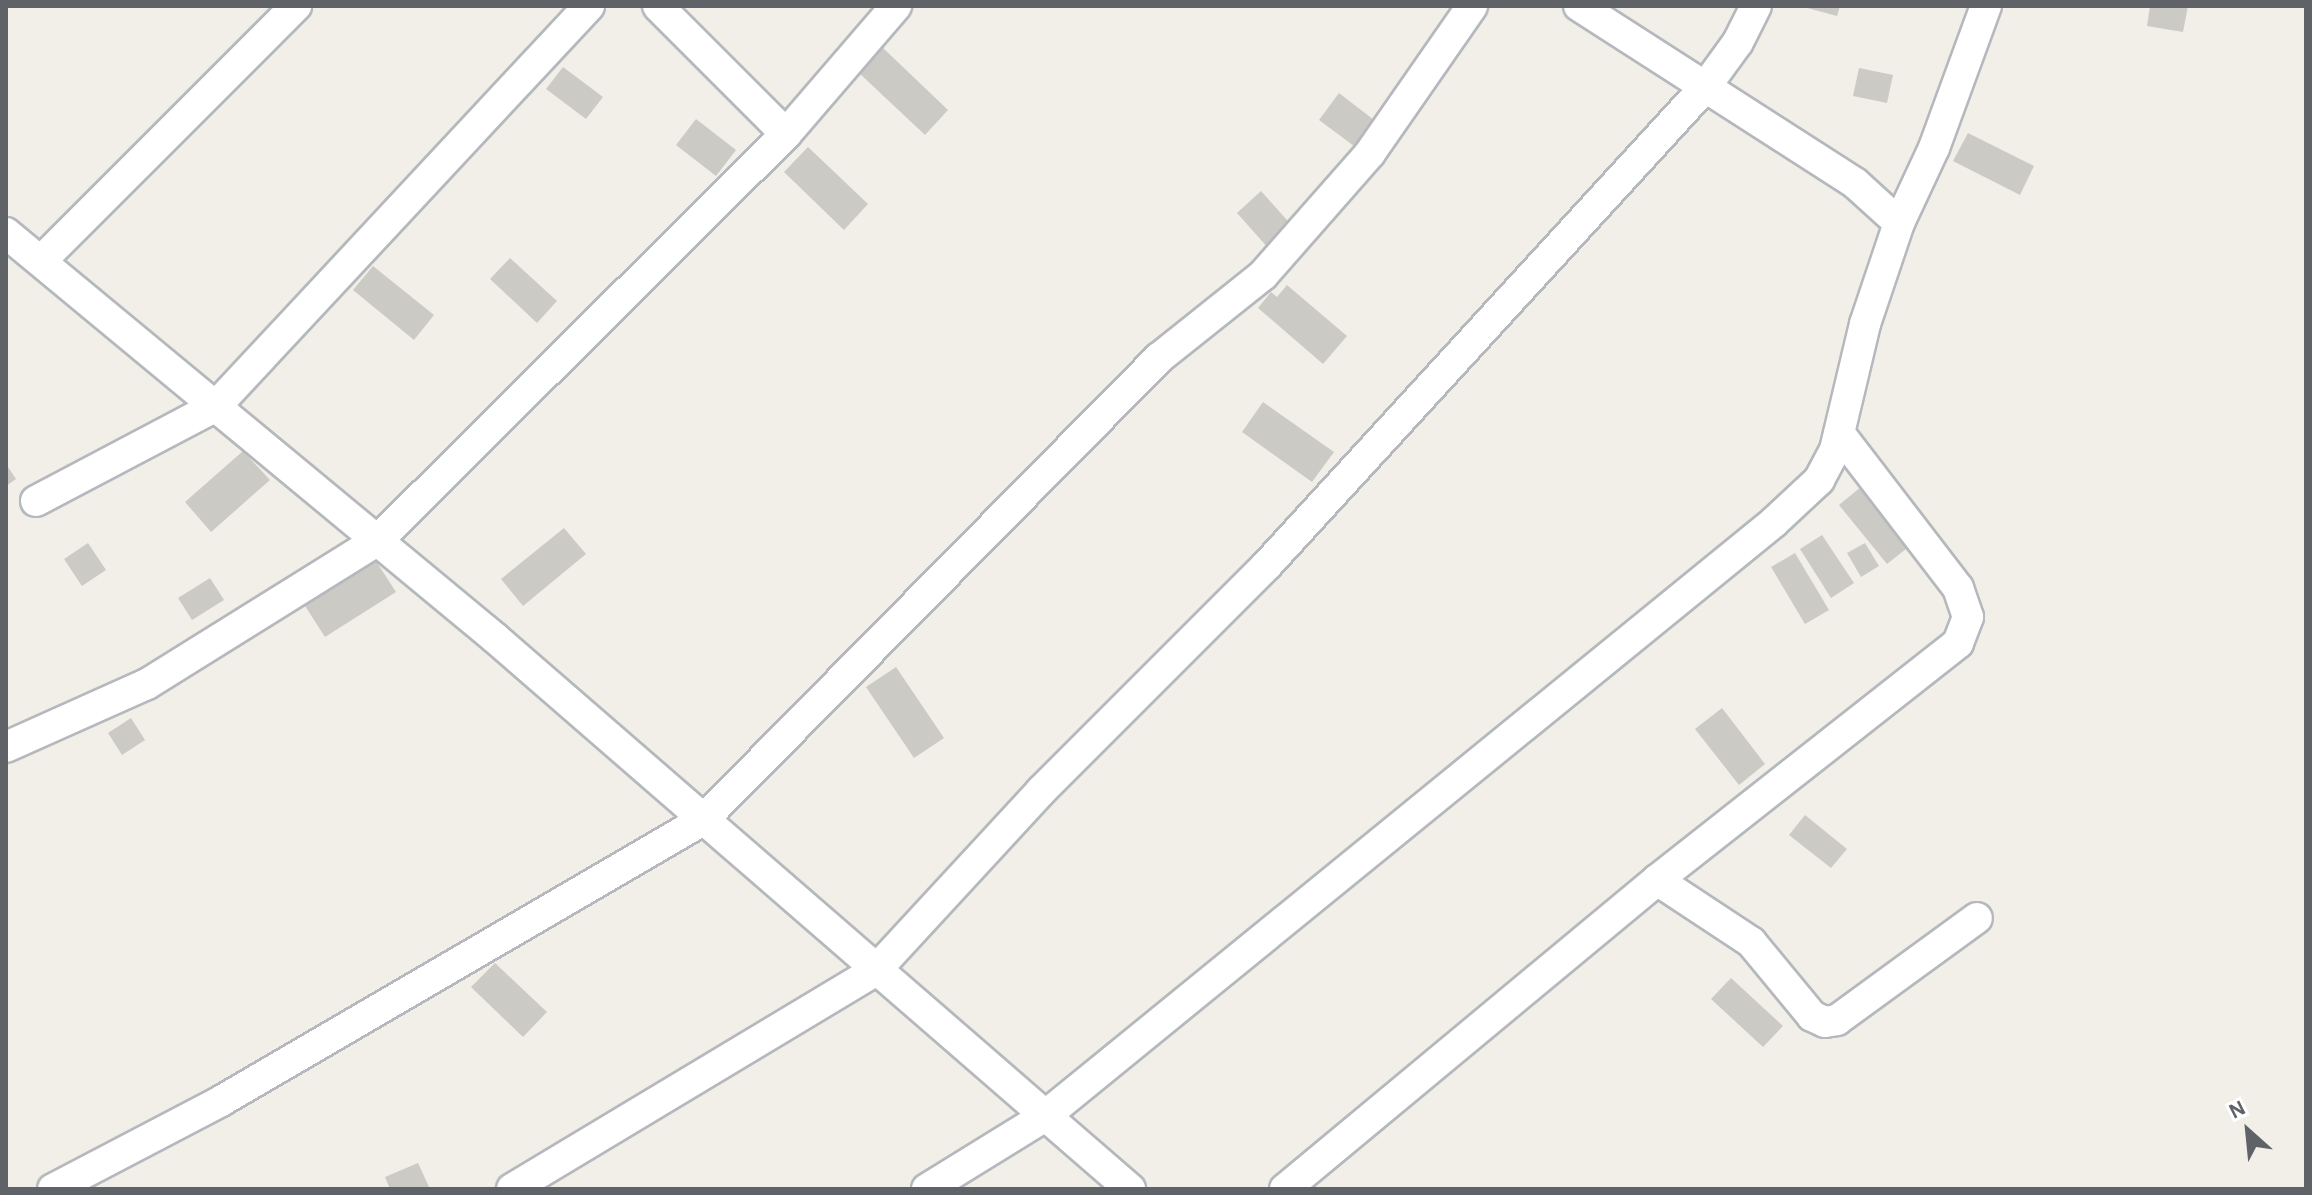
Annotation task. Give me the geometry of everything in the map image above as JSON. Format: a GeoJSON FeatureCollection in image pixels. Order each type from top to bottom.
{"type":"FeatureCollection","features":[{"type":"Feature","properties":{"kind":"street"},"geometry":{"type":"LineString","coordinates":[[41,261],[296,6]]}},
{"type":"Feature","properties":{"kind":"street"},"geometry":{"type":"LineString","coordinates":[[36,501],[216,406],[589,6]]}},
{"type":"Feature","properties":{"kind":"street"},"geometry":{"type":"LineString","coordinates":[[658,6],[786,134]]}},
{"type":"Feature","properties":{"kind":"street"},"geometry":{"type":"LineString","coordinates":[[6,747],[147,684],[378,540],[786,134],[896,6]]}},
{"type":"Feature","properties":{"kind":"street"},"geometry":{"type":"LineString","coordinates":[[53,1189],[221,1101],[703,820],[1159,358],[1263,275],[1370,153],[1472,6]]}},
{"type":"Feature","properties":{"kind":"street"},"geometry":{"type":"LineString","coordinates":[[1579,6],[1855,183],[1899,223]]}},
{"type":"Feature","properties":{"kind":"street"},"geometry":{"type":"LineString","coordinates":[[512,1189],[876,970],[1041,791],[1267,565],[1706,86],[1738,42],[1756,6]]}},
{"type":"Feature","properties":{"kind":"street"},"geometry":{"type":"LineString","coordinates":[[927,1189],[1045,1116],[1774,522],[1819,480],[1839,433],[1865,324],[1899,223],[1934,148],[1986,6]]}},
{"type":"Feature","properties":{"kind":"street"},"geometry":{"type":"LineString","coordinates":[[6,233],[378,540],[1130,1189]]}},
{"type":"Feature","properties":{"kind":"street"},"geometry":{"type":"LineString","coordinates":[[1285,1189],[1657,880],[1917,679],[1966,631],[1968,617],[1958,588],[1839,433]]}},
{"type":"Feature","properties":{"kind":"street"},"geometry":{"type":"LineString","coordinates":[[1657,880],[1751,942],[1812,1016],[1825,1022],[1837,1020],[1977,918]]}},
{"type":"Feature","properties":{"kind":"building"},"geometry":{"type":"Polygon","coordinates":[[[1800,6],[1840,6],[1837,16],[1800,6]]]}},
{"type":"Feature","properties":{"kind":"building"},"geometry":{"type":"Polygon","coordinates":[[[2150,6],[2188,6],[2183,32],[2147,26],[2150,6]]]}},
{"type":"Feature","properties":{"kind":"building"},"geometry":{"type":"Polygon","coordinates":[[[882,47],[948,110],[925,135],[858,72],[882,47]]]}},
{"type":"Feature","properties":{"kind":"building"},"geometry":{"type":"Polygon","coordinates":[[[563,67],[603,97],[586,119],[546,89],[563,67]]]}},
{"type":"Feature","properties":{"kind":"building"},"geometry":{"type":"Polygon","coordinates":[[[1859,68],[1893,75],[1887,103],[1853,96],[1859,68]]]}},
{"type":"Feature","properties":{"kind":"building"},"geometry":{"type":"Polygon","coordinates":[[[1339,93],[1374,120],[1354,146],[1319,120],[1339,93]]]}},
{"type":"Feature","properties":{"kind":"building"},"geometry":{"type":"Polygon","coordinates":[[[696,119],[736,150],[716,176],[676,145],[696,119]]]}},
{"type":"Feature","properties":{"kind":"building"},"geometry":{"type":"Polygon","coordinates":[[[1968,133],[2034,166],[2020,195],[1953,161],[1968,133]]]}},
{"type":"Feature","properties":{"kind":"building"},"geometry":{"type":"Polygon","coordinates":[[[808,147],[868,204],[844,230],[784,172],[808,147]]]}},
{"type":"Feature","properties":{"kind":"building"},"geometry":{"type":"Polygon","coordinates":[[[1261,191],[1294,228],[1269,249],[1237,213],[1261,191]]]}},
{"type":"Feature","properties":{"kind":"building"},"geometry":{"type":"Polygon","coordinates":[[[510,258],[557,301],[537,323],[490,279],[510,258]]]}},
{"type":"Feature","properties":{"kind":"building"},"geometry":{"type":"Polygon","coordinates":[[[373,266],[434,315],[414,340],[353,290],[373,266]]]}},
{"type":"Feature","properties":{"kind":"building"},"geometry":{"type":"Polygon","coordinates":[[[1287,285],[1347,336],[1323,364],[1258,308],[1271,292],[1277,297],[1287,285]]]}},
{"type":"Feature","properties":{"kind":"building"},"geometry":{"type":"Polygon","coordinates":[[[1263,402],[1334,452],[1312,482],[1242,432],[1263,402]]]}},
{"type":"Feature","properties":{"kind":"building"},"geometry":{"type":"Polygon","coordinates":[[[243,451],[270,480],[211,532],[185,502],[243,451]]]}},
{"type":"Feature","properties":{"kind":"building"},"geometry":{"type":"Polygon","coordinates":[[[6,464],[16,479],[6,486],[6,464]]]}},
{"type":"Feature","properties":{"kind":"building"},"geometry":{"type":"Polygon","coordinates":[[[1862,486],[1911,545],[1887,564],[1839,505],[1862,486]]]}},
{"type":"Feature","properties":{"kind":"building"},"geometry":{"type":"Polygon","coordinates":[[[564,528],[586,554],[523,606],[501,579],[564,528]]]}},
{"type":"Feature","properties":{"kind":"building"},"geometry":{"type":"Polygon","coordinates":[[[1822,535],[1854,583],[1831,598],[1800,549],[1822,535]]]}},
{"type":"Feature","properties":{"kind":"building"},"geometry":{"type":"Polygon","coordinates":[[[88,543],[106,570],[82,586],[64,559],[88,543]]]}},
{"type":"Feature","properties":{"kind":"building"},"geometry":{"type":"Polygon","coordinates":[[[1865,543],[1879,566],[1861,577],[1847,553],[1865,543]]]}},
{"type":"Feature","properties":{"kind":"building"},"geometry":{"type":"Polygon","coordinates":[[[1795,553],[1829,610],[1805,624],[1771,567],[1795,553]]]}},
{"type":"Feature","properties":{"kind":"building"},"geometry":{"type":"Polygon","coordinates":[[[376,561],[396,592],[325,637],[305,606],[376,561]]]}},
{"type":"Feature","properties":{"kind":"building"},"geometry":{"type":"Polygon","coordinates":[[[210,578],[224,600],[192,620],[178,598],[210,578]]]}},
{"type":"Feature","properties":{"kind":"building"},"geometry":{"type":"Polygon","coordinates":[[[896,667],[944,738],[914,758],[866,687],[896,667]]]}},
{"type":"Feature","properties":{"kind":"building"},"geometry":{"type":"Polygon","coordinates":[[[1722,708],[1765,764],[1739,785],[1695,729],[1722,708]]]}},
{"type":"Feature","properties":{"kind":"building"},"geometry":{"type":"Polygon","coordinates":[[[131,718],[145,740],[122,755],[108,733],[131,718]]]}},
{"type":"Feature","properties":{"kind":"building"},"geometry":{"type":"Polygon","coordinates":[[[1805,815],[1847,849],[1831,868],[1789,835],[1805,815]]]}},
{"type":"Feature","properties":{"kind":"building"},"geometry":{"type":"Polygon","coordinates":[[[495,963],[547,1012],[523,1037],[471,987],[495,963]]]}},
{"type":"Feature","properties":{"kind":"building"},"geometry":{"type":"Polygon","coordinates":[[[1731,978],[1783,1026],[1763,1047],[1711,999],[1731,978]]]}},
{"type":"Feature","properties":{"kind":"building"},"geometry":{"type":"Polygon","coordinates":[[[418,1163],[430,1189],[390,1189],[385,1177],[418,1163]]]}}]}
